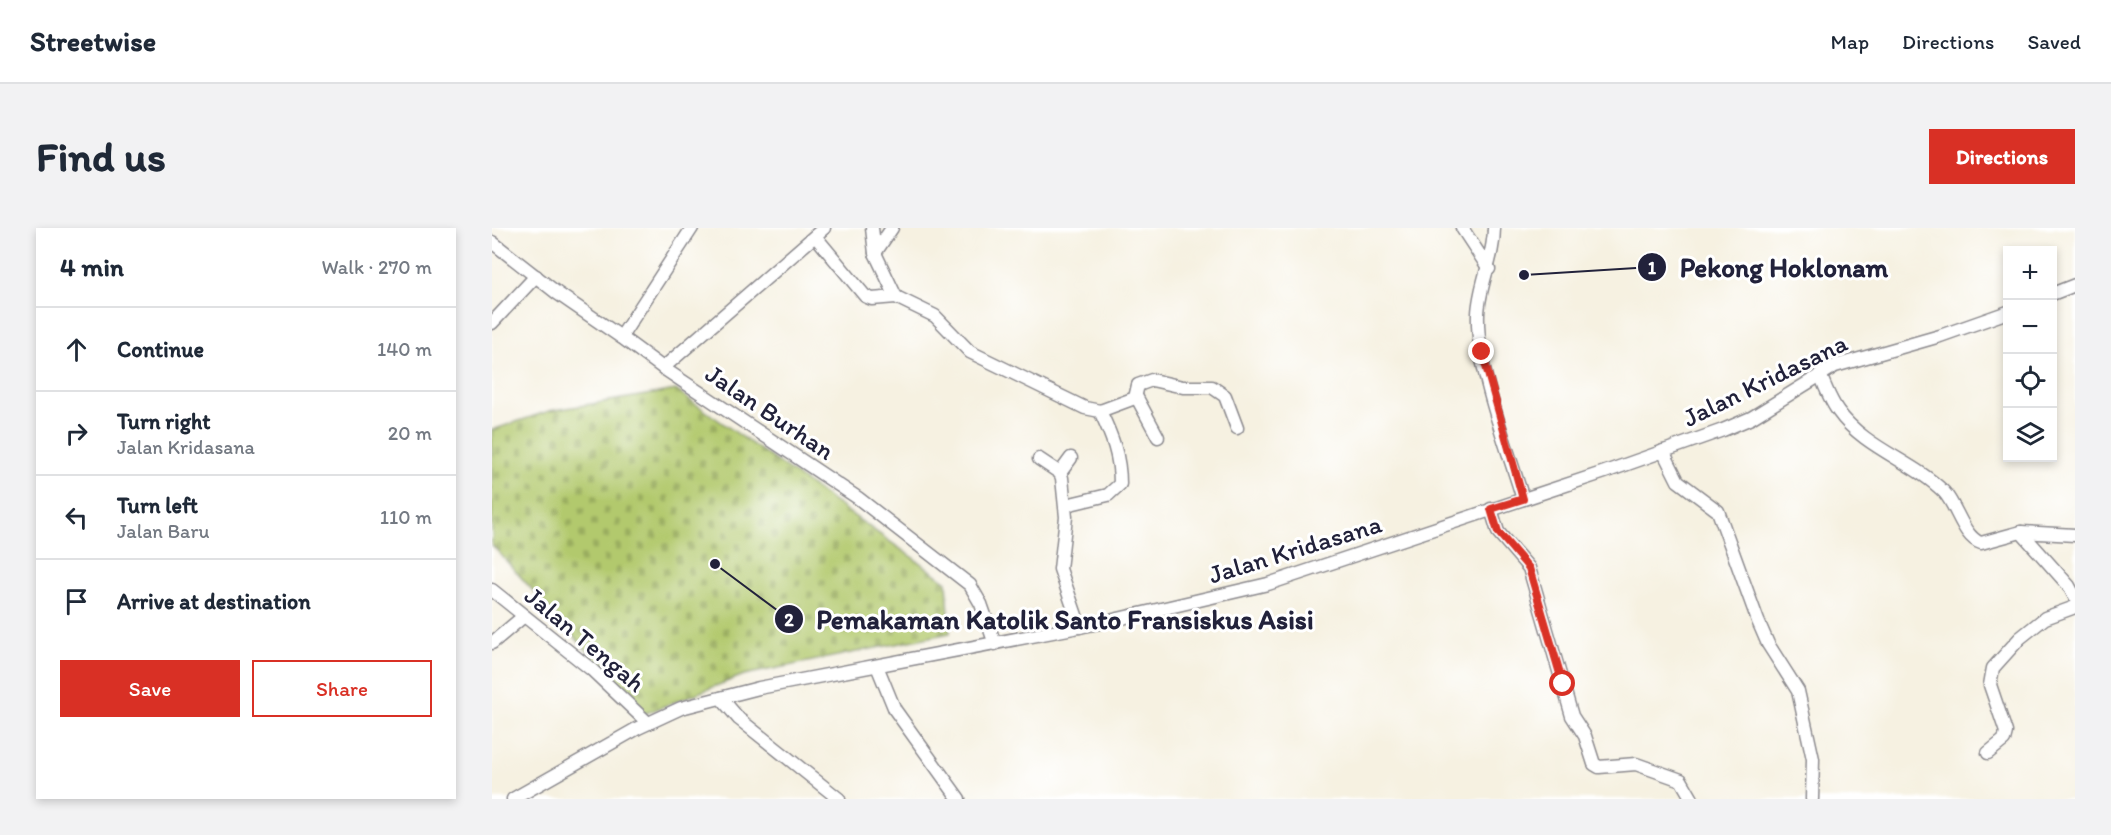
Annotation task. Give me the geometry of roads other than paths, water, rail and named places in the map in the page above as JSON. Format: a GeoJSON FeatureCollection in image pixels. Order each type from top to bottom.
{"type":"FeatureCollection","features":[{"type":"Feature","properties":{"kind":"street"},"geometry":{"type":"LineString","coordinates":[[621,337],[692,228]]}},
{"type":"Feature","properties":{"kind":"street"},"geometry":{"type":"LineString","coordinates":[[872,228],[874,253],[896,297]]}},
{"type":"Feature","properties":{"kind":"street"},"geometry":{"type":"LineString","coordinates":[[874,253],[892,228]]}},
{"type":"Feature","properties":{"kind":"street"},"geometry":{"type":"LineString","coordinates":[[1462,228],[1489,269]]}},
{"type":"Feature","properties":{"kind":"street"},"geometry":{"type":"LineString","coordinates":[[1494,228],[1489,269],[1479,308],[1480,339],[1496,407],[1523,499]]}},
{"type":"Feature","properties":{"kind":"street"},"geometry":{"type":"LineString","coordinates":[[820,232],[865,296],[872,299],[896,297],[935,316],[964,347],[976,355],[1000,365],[1063,399],[1100,411],[1136,396]]}},
{"type":"Feature","properties":{"kind":"street","name":"Jalan Burhan"},"geometry":{"type":"LineString","coordinates":[[820,232],[663,368],[858,498],[970,585],[981,604],[995,644]]}},
{"type":"Feature","properties":{"kind":"street"},"geometry":{"type":"LineString","coordinates":[[492,242],[663,368]]}},
{"type":"Feature","properties":{"kind":"street"},"geometry":{"type":"LineString","coordinates":[[492,323],[536,276]]}},
{"type":"Feature","properties":{"kind":"street"},"geometry":{"type":"LineString","coordinates":[[2057,292],[2075,285]]}},
{"type":"Feature","properties":{"kind":"street","name":"Jalan Kridasana"},"geometry":{"type":"LineString","coordinates":[[513,799],[648,723],[681,708],[877,666],[1080,627],[1268,584],[1663,452],[1736,425],[1820,374],[1852,360],[1940,336],[2003,313]]}},
{"type":"Feature","properties":{"kind":"street"},"geometry":{"type":"LineString","coordinates":[[1820,374],[1842,417],[1874,444],[1940,488],[1952,502],[1972,539],[1981,543],[2021,532],[2075,535]]}},
{"type":"Feature","properties":{"kind":"street"},"geometry":{"type":"LineString","coordinates":[[1136,396],[1138,385],[1152,380],[1184,387],[1212,387],[1225,396],[1237,428]]}},
{"type":"Feature","properties":{"kind":"street"},"geometry":{"type":"LineString","coordinates":[[1136,396],[1142,403],[1158,437]]}},
{"type":"Feature","properties":{"kind":"street"},"geometry":{"type":"LineString","coordinates":[[1066,505],[1108,495],[1120,484],[1120,460],[1115,440],[1100,411]]}},
{"type":"Feature","properties":{"kind":"street"},"geometry":{"type":"LineString","coordinates":[[1663,452],[1678,481],[1718,511],[1768,644],[1798,691],[1813,759],[1812,799]]}},
{"type":"Feature","properties":{"kind":"street"},"geometry":{"type":"LineString","coordinates":[[1060,473],[1071,458]]}},
{"type":"Feature","properties":{"kind":"street"},"geometry":{"type":"LineString","coordinates":[[1039,459],[1060,473],[1066,505],[1060,569],[1080,627]]}},
{"type":"Feature","properties":{"kind":"street"},"geometry":{"type":"LineString","coordinates":[[1491,509],[1498,532],[1529,568],[1572,716],[1580,728],[1596,765],[1639,765],[1681,780],[1692,799]]}},
{"type":"Feature","properties":{"kind":"street"},"geometry":{"type":"LineString","coordinates":[[2021,532],[2069,586],[2075,597]]}},
{"type":"Feature","properties":{"kind":"street","name":"Jalan Tengah"},"geometry":{"type":"LineString","coordinates":[[492,590],[592,670],[648,723]]}},
{"type":"Feature","properties":{"kind":"street"},"geometry":{"type":"LineString","coordinates":[[1988,753],[2000,744],[2006,732],[1990,685],[1993,668],[2020,638],[2045,618],[2075,607]]}},
{"type":"Feature","properties":{"kind":"street"},"geometry":{"type":"LineString","coordinates":[[492,643],[524,616]]}},
{"type":"Feature","properties":{"kind":"street"},"geometry":{"type":"LineString","coordinates":[[877,666],[895,710],[959,799]]}},
{"type":"Feature","properties":{"kind":"street"},"geometry":{"type":"LineString","coordinates":[[721,698],[739,719],[839,799]]}},
{"type":"Feature","properties":{"kind":"place","name":"Pekong Hoklonam"},"geometry":{"type":"Point","coordinates":[1524,275]}},
{"type":"Feature","properties":{"kind":"place","name":"Pemakaman Katolik Santo Fransiskus Asisi"},"geometry":{"type":"Point","coordinates":[715,564]}}]}
